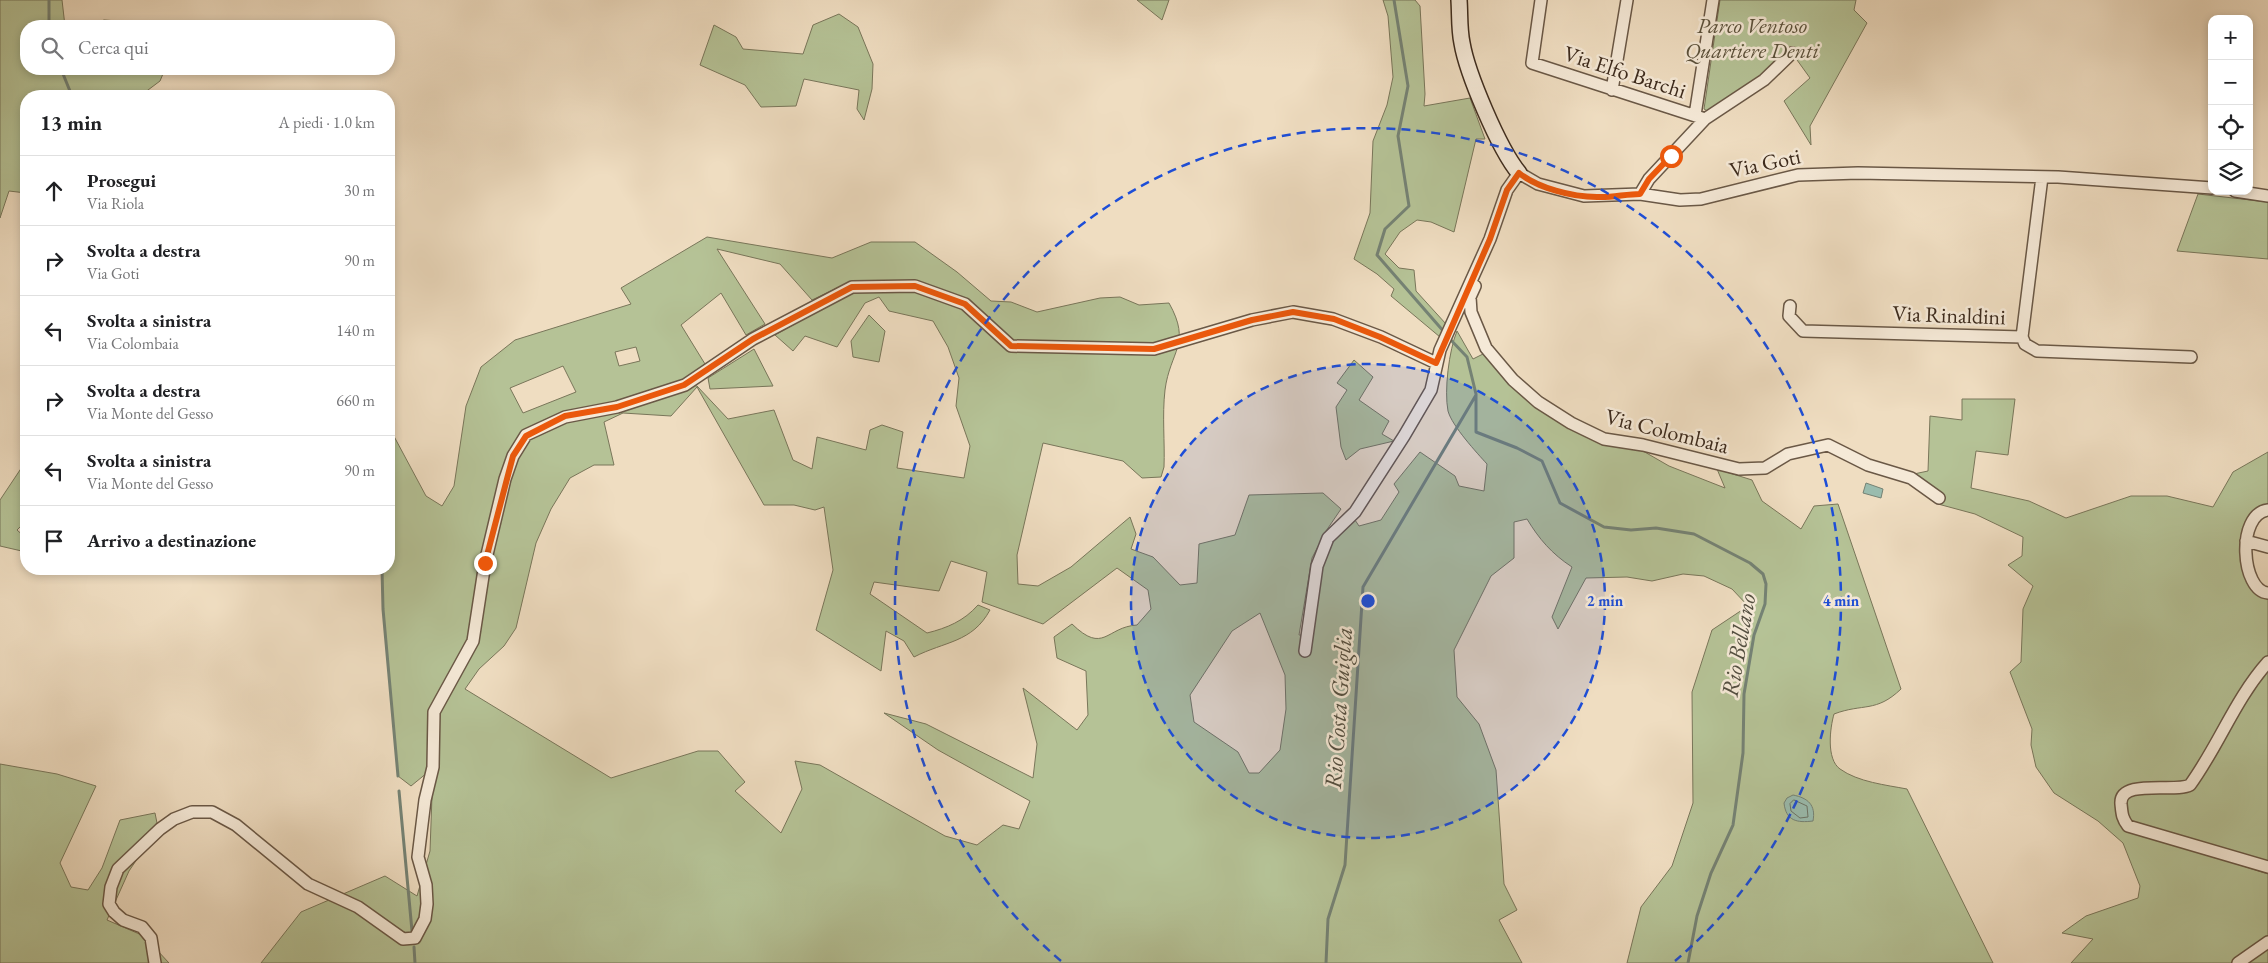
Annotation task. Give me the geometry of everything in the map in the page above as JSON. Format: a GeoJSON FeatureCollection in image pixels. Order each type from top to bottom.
{"type":"FeatureCollection","features":[{"type":"Feature","properties":{"kind":"street","name":"Via Goti"},"geometry":{"type":"LineString","coordinates":[[1459,0],[1462,43],[1468,66],[1507,156],[1519,173],[1538,184],[1584,196],[1605,197],[1640,194],[1680,200],[1701,199],[1798,175],[1858,173],[2042,177],[2208,188]]}},
{"type":"Feature","properties":{"kind":"street","name":"Via Elfo Barchi"},"geometry":{"type":"LineString","coordinates":[[1541,0],[1532,63],[1700,117]]}},
{"type":"Feature","properties":{"kind":"street"},"geometry":{"type":"LineString","coordinates":[[1612,90],[1627,0]]}},
{"type":"Feature","properties":{"kind":"street"},"geometry":{"type":"LineString","coordinates":[[1700,117],[1713,0]]}},
{"type":"Feature","properties":{"kind":"street"},"geometry":{"type":"LineString","coordinates":[[1640,194],[1649,179],[1700,117],[1764,80],[1792,53]]}},
{"type":"Feature","properties":{"kind":"street","name":"Via Colombaia"},"geometry":{"type":"LineString","coordinates":[[1305,651],[1318,566],[1328,538],[1355,512],[1404,436],[1433,385],[1436,363],[1444,341],[1490,239],[1507,190],[1519,173]]}},
{"type":"Feature","properties":{"kind":"street","name":"Via Rinaldini"},"geometry":{"type":"LineString","coordinates":[[1790,306],[1789,316],[1803,331],[2022,337],[2042,177]]}},
{"type":"Feature","properties":{"kind":"street"},"geometry":{"type":"LineString","coordinates":[[2253,194],[2268,196]]}},
{"type":"Feature","properties":{"kind":"street","name":"Via Colombaia"},"geometry":{"type":"LineString","coordinates":[[1477,265],[1477,280],[1470,297],[1470,312],[1486,348],[1513,380],[1538,402],[1570,423],[1604,439],[1642,445],[1739,470],[1765,468],[1788,454],[1828,446],[1868,465],[1911,478],[1939,498]]}},
{"type":"Feature","properties":{"kind":"street"},"geometry":{"type":"LineString","coordinates":[[155,963],[151,938],[142,927],[123,920],[114,912],[109,904],[111,887],[118,869],[160,829],[174,819],[192,812],[212,812],[236,825],[308,884],[358,907],[403,939],[415,938],[425,919],[426,885],[418,857],[425,800],[433,767],[434,712],[473,641],[485,563],[513,456],[526,436],[565,416],[617,407],[684,385],[753,339],[852,287],[915,286],[965,304],[1011,346],[1154,349],[1252,320],[1293,312],[1334,319],[1380,337],[1436,363]]}},
{"type":"Feature","properties":{"kind":"street"},"geometry":{"type":"LineString","coordinates":[[2022,337],[2025,344],[2038,352],[2191,357]]}},
{"type":"Feature","properties":{"kind":"street"},"geometry":{"type":"LineString","coordinates":[[2268,510],[2264,510],[2253,520],[2247,533],[2246,541],[2250,575],[2258,589],[2268,593]]}},
{"type":"Feature","properties":{"kind":"street"},"geometry":{"type":"LineString","coordinates":[[2246,541],[2268,547]]}},
{"type":"Feature","properties":{"kind":"street"},"geometry":{"type":"LineString","coordinates":[[2268,662],[2252,680],[2235,705],[2190,785],[2184,788],[2147,787],[2132,790],[2126,793],[2121,800],[2122,818],[2128,826],[2268,867]]}},
{"type":"Feature","properties":{"kind":"street"},"geometry":{"type":"LineString","coordinates":[[2238,963],[2268,942]]}},
{"type":"Feature","properties":{"kind":"green space"},"geometry":{"type":"Polygon","coordinates":[[[0,0],[62,0],[64,20],[20,20],[20,75],[162,75],[160,81],[148,90],[20,90],[20,192],[9,191],[0,218],[0,0]]]}},
{"type":"Feature","properties":{"kind":"green space"},"geometry":{"type":"Polygon","coordinates":[[[1137,0],[1169,0],[1162,20],[1137,0]]]}},
{"type":"Feature","properties":{"kind":"green space"},"geometry":{"type":"Polygon","coordinates":[[[1383,0],[1415,0],[1420,6],[1424,106],[1470,98],[1485,139],[1476,139],[1454,232],[1431,222],[1417,220],[1400,232],[1385,254],[1399,268],[1414,270],[1416,291],[1446,324],[1440,337],[1391,296],[1394,289],[1377,274],[1354,259],[1370,213],[1373,141],[1387,105],[1393,77],[1388,16],[1383,0]]]}},
{"type":"Feature","properties":{"kind":"green space","name":"Parco Ventoso Quartiere Denti"},"geometry":{"type":"Polygon","coordinates":[[[1720,0],[1856,0],[1854,10],[1867,23],[1810,126],[1811,145],[1784,101],[1810,78],[1792,53],[1713,114],[1704,109],[1720,0]]]}},
{"type":"Feature","properties":{"kind":"green space"},"geometry":{"type":"Polygon","coordinates":[[[839,14],[858,27],[873,64],[872,89],[864,120],[857,109],[859,90],[804,79],[796,106],[761,107],[745,85],[700,65],[714,25],[736,37],[743,49],[803,54],[813,25],[839,14]]]}},
{"type":"Feature","properties":{"kind":"green space"},"geometry":{"type":"Polygon","coordinates":[[[2198,194],[2268,202],[2268,259],[2177,251],[2198,194]]]}},
{"type":"Feature","properties":{"kind":"green space"},"geometry":{"type":"Polygon","coordinates":[[[707,237],[832,258],[871,242],[915,242],[957,272],[991,301],[1011,302],[1037,312],[1100,298],[1120,297],[1139,305],[1169,303],[1176,317],[1179,338],[1165,390],[1164,467],[1161,477],[1142,478],[1123,461],[1043,443],[1017,555],[1018,584],[1038,586],[1071,567],[1130,517],[1136,534],[1131,549],[1153,557],[1180,585],[1197,583],[1199,544],[1235,535],[1249,495],[1323,493],[1341,509],[1326,531],[1312,558],[1299,635],[1312,635],[1321,565],[1335,538],[1353,517],[1359,526],[1381,520],[1399,492],[1394,484],[1420,452],[1455,476],[1459,486],[1484,491],[1487,464],[1459,431],[1448,411],[1448,371],[1457,331],[1473,359],[1483,354],[1508,383],[1534,404],[1643,451],[1669,466],[1725,488],[1717,469],[1752,480],[1762,501],[1801,529],[1814,506],[1838,504],[1901,689],[1892,697],[1876,705],[1834,714],[1830,735],[1833,758],[1840,769],[1855,777],[1907,789],[1993,963],[1627,963],[1641,907],[1672,866],[1693,803],[1692,692],[1712,630],[1748,606],[1732,589],[1704,576],[1683,574],[1652,581],[1627,577],[1586,578],[1558,629],[1552,617],[1572,567],[1546,546],[1527,519],[1514,522],[1514,558],[1491,576],[1454,650],[1457,697],[1479,724],[1496,770],[1504,884],[1517,910],[1499,920],[1522,963],[261,963],[301,912],[385,876],[417,896],[430,851],[433,768],[411,786],[398,776],[383,609],[382,575],[395,575],[395,438],[426,496],[442,506],[454,486],[466,406],[481,367],[515,340],[631,304],[621,288],[707,237]],[[717,249],[765,324],[746,335],[721,293],[681,325],[705,364],[679,384],[697,386],[728,419],[774,410],[793,460],[812,469],[817,437],[866,450],[870,430],[882,425],[903,432],[897,468],[964,478],[970,446],[956,406],[959,378],[948,347],[933,321],[889,311],[879,297],[865,303],[837,347],[805,336],[793,351],[775,335],[850,293],[837,288],[812,300],[780,264],[717,249]],[[636,347],[615,352],[619,366],[640,361],[636,347]],[[563,366],[510,388],[523,413],[576,392],[563,366]],[[697,387],[671,416],[623,413],[604,422],[614,465],[594,465],[570,478],[551,509],[536,543],[516,628],[504,646],[479,669],[465,689],[611,778],[698,751],[718,751],[745,782],[735,791],[781,833],[802,789],[795,761],[820,765],[945,836],[977,845],[1003,825],[1019,829],[1030,801],[938,750],[884,713],[926,724],[1033,778],[1037,744],[1023,688],[1077,730],[1088,715],[1086,671],[1057,658],[1054,637],[1072,624],[1091,638],[1105,637],[1118,630],[1137,625],[1151,609],[1148,590],[1117,568],[1043,624],[982,602],[987,572],[951,561],[939,591],[874,582],[870,594],[927,633],[955,623],[978,605],[990,610],[983,621],[966,635],[914,657],[904,641],[886,631],[881,671],[816,630],[833,570],[824,507],[815,510],[794,505],[764,505],[697,387]],[[1260,613],[1232,631],[1190,695],[1194,722],[1238,752],[1249,773],[1259,773],[1280,750],[1286,709],[1285,675],[1260,613]]]}},
{"type":"Feature","properties":{"kind":"green space"},"geometry":{"type":"Polygon","coordinates":[[[869,315],[885,331],[879,362],[853,357],[851,341],[869,315]]]}},
{"type":"Feature","properties":{"kind":"green space"},"geometry":{"type":"Polygon","coordinates":[[[754,349],[773,386],[710,389],[708,378],[754,349]]]}},
{"type":"Feature","properties":{"kind":"green space"},"geometry":{"type":"Polygon","coordinates":[[[1354,360],[1373,377],[1359,400],[1389,421],[1382,434],[1394,441],[1360,449],[1346,460],[1341,447],[1336,407],[1347,390],[1337,383],[1354,360]]]}},
{"type":"Feature","properties":{"kind":"green space"},"geometry":{"type":"Polygon","coordinates":[[[1962,399],[2015,399],[2008,455],[1976,451],[1971,488],[2029,501],[2066,518],[2131,496],[2167,496],[2213,507],[2233,472],[2268,452],[2268,510],[2253,520],[2249,571],[2268,593],[2268,867],[2190,849],[2268,874],[2268,936],[2238,963],[2071,963],[2093,939],[2062,933],[2086,916],[2138,898],[2140,886],[2123,843],[2098,821],[2054,793],[2036,767],[2031,745],[2032,729],[2010,672],[2021,662],[2023,609],[2033,586],[2008,565],[2022,556],[2023,537],[1975,514],[1938,504],[1911,484],[1895,478],[1928,471],[1930,416],[1962,420],[1962,399]]]}},
{"type":"Feature","properties":{"kind":"green space"},"geometry":{"type":"Polygon","coordinates":[[[20,470],[20,527],[17,530],[20,533],[20,551],[0,546],[0,500],[20,470]]]}},
{"type":"Feature","properties":{"kind":"green space"},"geometry":{"type":"Polygon","coordinates":[[[0,764],[57,774],[96,786],[60,863],[71,887],[88,890],[102,868],[120,820],[155,813],[158,828],[129,871],[107,920],[144,936],[169,963],[0,963],[0,764]]]}},
{"type":"Feature","properties":{"kind":"green space"},"geometry":{"type":"Polygon","coordinates":[[[2268,948],[2268,963],[2248,963],[2268,948]]]}},
{"type":"Feature","properties":{"kind":"water"},"geometry":{"type":"Polygon","coordinates":[[[1866,483],[1883,489],[1881,498],[1863,493],[1866,483]]]}},
{"type":"Feature","properties":{"kind":"water"},"geometry":{"type":"Polygon","coordinates":[[[1793,795],[1803,798],[1810,803],[1814,815],[1813,821],[1797,821],[1787,814],[1784,803],[1787,798],[1793,795]]]}},
{"type":"Feature","properties":{"kind":"waterway"},"geometry":{"type":"LineString","coordinates":[[49,0],[49,20]]}},
{"type":"Feature","properties":{"kind":"waterway","name":"Rio Bellano"},"geometry":{"type":"LineString","coordinates":[[1394,0],[1408,86],[1398,136],[1409,206],[1385,229],[1377,255],[1445,333]]}},
{"type":"Feature","properties":{"kind":"waterway"},"geometry":{"type":"LineString","coordinates":[[63,75],[70,90]]}},
{"type":"Feature","properties":{"kind":"waterway","name":"Rio Bellano"},"geometry":{"type":"LineString","coordinates":[[1449,338],[1467,357],[1476,394],[1476,432],[1517,448],[1542,461],[1560,503],[1604,527],[1631,530],[1656,528],[1694,534],[1750,563],[1763,574],[1766,584],[1765,604],[1754,635],[1744,694],[1743,753],[1733,825],[1711,873],[1697,916],[1688,963]]}},
{"type":"Feature","properties":{"kind":"waterway","name":"Rio Costa Guiglia"},"geometry":{"type":"LineString","coordinates":[[1326,963],[1328,919],[1345,865],[1363,587],[1476,395]]}},
{"type":"Feature","properties":{"kind":"waterway"},"geometry":{"type":"LineString","coordinates":[[382,575],[383,609],[398,776]]}},
{"type":"Feature","properties":{"kind":"waterway"},"geometry":{"type":"LineString","coordinates":[[399,791],[412,931]]}},
{"type":"Feature","properties":{"kind":"waterway"},"geometry":{"type":"LineString","coordinates":[[414,947],[415,963]]}},
{"type":"Feature","properties":{"kind":"route"},"geometry":{"type":"LineString","coordinates":[[485,563],[513,456],[526,436],[565,416],[617,407],[684,385],[753,339],[852,287],[915,286],[965,304],[1011,346],[1154,349],[1252,320],[1293,312],[1320,315],[1334,319],[1380,337],[1436,363],[1477,265],[1490,239],[1507,190],[1519,173],[1538,184],[1584,196],[1605,197],[1640,194],[1649,179],[1671,156]]}}]}
